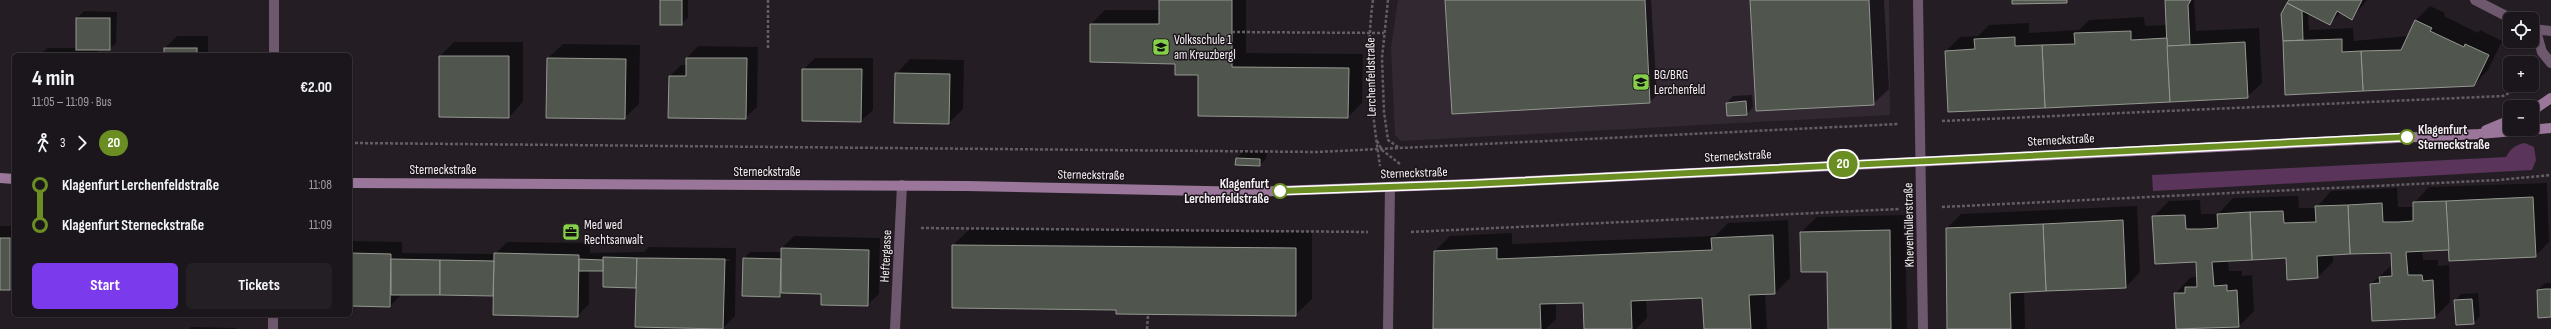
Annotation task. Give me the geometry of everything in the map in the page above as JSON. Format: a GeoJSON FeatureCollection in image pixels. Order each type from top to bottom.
{"type":"FeatureCollection","features":[{"type":"Feature","properties":{"kind":"street"},"geometry":{"type":"LineString","coordinates":[[274,0],[274,53]]}},
{"type":"Feature","properties":{"kind":"street","name":"Khevenhüllerstraße"},"geometry":{"type":"LineString","coordinates":[[1918,0],[1923,329]]}},
{"type":"Feature","properties":{"kind":"street"},"geometry":{"type":"LineString","coordinates":[[2475,0],[2503,14]]}},
{"type":"Feature","properties":{"kind":"street"},"geometry":{"type":"LineString","coordinates":[[2539,31],[2551,32]]}},
{"type":"Feature","properties":{"kind":"street"},"geometry":{"type":"LineString","coordinates":[[2539,44],[2542,52],[2551,63]]}},
{"type":"Feature","properties":{"kind":"street"},"geometry":{"type":"LineString","coordinates":[[2539,106],[2551,98]]}},
{"type":"Feature","properties":{"kind":"street","name":"Sterneckstraße"},"geometry":{"type":"LineString","coordinates":[[2478,134],[2503,123]]}},
{"type":"Feature","properties":{"kind":"street","name":"Sterneckstraße"},"geometry":{"type":"LineString","coordinates":[[352,183],[902,185],[1252,192],[1390,187],[2478,134],[2551,128]]}},
{"type":"Feature","properties":{"kind":"street"},"geometry":{"type":"LineString","coordinates":[[0,178],[12,179]]}},
{"type":"Feature","properties":{"kind":"street","name":"Heftergasse"},"geometry":{"type":"LineString","coordinates":[[895,329],[902,185]]}},
{"type":"Feature","properties":{"kind":"street"},"geometry":{"type":"LineString","coordinates":[[1388,329],[1390,187]]}},
{"type":"Feature","properties":{"kind":"street"},"geometry":{"type":"LineString","coordinates":[[273,317],[273,329]]}},
{"type":"Feature","properties":{"kind":"path"},"geometry":{"type":"LineString","coordinates":[[768,0],[768,48]]}},
{"type":"Feature","properties":{"kind":"path","name":"Lerchenfeldstraße"},"geometry":{"type":"LineString","coordinates":[[1373,0],[1368,34],[1376,139]]}},
{"type":"Feature","properties":{"kind":"path","name":"Lerchenfeldstraße"},"geometry":{"type":"LineString","coordinates":[[1388,0],[1382,58],[1386,134],[1388,140],[1400,149]]}},
{"type":"Feature","properties":{"kind":"path"},"geometry":{"type":"LineString","coordinates":[[1232,32],[1384,33]]}},
{"type":"Feature","properties":{"kind":"path"},"geometry":{"type":"LineString","coordinates":[[352,143],[1317,152],[1921,122],[2503,96],[2511,92]]}},
{"type":"Feature","properties":{"kind":"path"},"geometry":{"type":"LineString","coordinates":[[1408,232],[2499,180],[2551,175]]}},
{"type":"Feature","properties":{"kind":"path"},"geometry":{"type":"LineString","coordinates":[[900,228],[1375,232]]}},
{"type":"Feature","properties":{"kind":"path"},"geometry":{"type":"LineString","coordinates":[[1147,329],[1148,315]]}},
{"type":"Feature","properties":{"kind":"shaded area","name":"BG/BRG Lerchenfeld"},"geometry":{"type":"Polygon","coordinates":[[[1398,0],[1889,0],[1890,115],[1401,141],[1395,135],[1391,48],[1398,0]]]}},
{"type":"Feature","properties":{"kind":"shaded area"},"geometry":{"type":"Polygon","coordinates":[[[2525,143],[2534,147],[2536,160],[2532,170],[2153,191],[2152,175],[2506,157],[2514,147],[2525,143]]]}},
{"type":"Feature","properties":{"kind":"building"},"geometry":{"type":"Polygon","coordinates":[[[660,0],[682,0],[682,25],[660,25],[660,0]]]}},
{"type":"Feature","properties":{"kind":"building","name":"Volksschule 1 am Kreuzbergl"},"geometry":{"type":"Polygon","coordinates":[[[1159,0],[1232,0],[1232,67],[1349,68],[1348,118],[1198,116],[1198,75],[1175,75],[1175,64],[1090,62],[1090,24],[1159,24],[1159,0]]]}},
{"type":"Feature","properties":{"kind":"building"},"geometry":{"type":"Polygon","coordinates":[[[1445,0],[1645,0],[1650,103],[1452,114],[1445,0]]]}},
{"type":"Feature","properties":{"kind":"building"},"geometry":{"type":"Polygon","coordinates":[[[1750,0],[1869,0],[1874,105],[1756,111],[1750,0]]]}},
{"type":"Feature","properties":{"kind":"building"},"geometry":{"type":"Polygon","coordinates":[[[2012,0],[2067,0],[2067,3],[2012,4],[2012,0]]]}},
{"type":"Feature","properties":{"kind":"building"},"geometry":{"type":"Polygon","coordinates":[[[2165,0],[2191,0],[2188,5],[2190,45],[2167,46],[2165,0]]]}},
{"type":"Feature","properties":{"kind":"building"},"geometry":{"type":"Polygon","coordinates":[[[2289,0],[2362,0],[2352,20],[2337,11],[2330,25],[2287,3],[2289,0]]]}},
{"type":"Feature","properties":{"kind":"building"},"geometry":{"type":"Polygon","coordinates":[[[2287,3],[2302,11],[2303,40],[2283,41],[2281,14],[2287,3]]]}},
{"type":"Feature","properties":{"kind":"building"},"geometry":{"type":"Polygon","coordinates":[[[76,18],[110,18],[110,50],[76,50],[76,18]]]}},
{"type":"Feature","properties":{"kind":"building"},"geometry":{"type":"Polygon","coordinates":[[[2415,20],[2432,28],[2430,31],[2464,47],[2465,44],[2489,55],[2474,86],[2363,91],[2361,51],[2401,50],[2415,20]]]}},
{"type":"Feature","properties":{"kind":"building"},"geometry":{"type":"Polygon","coordinates":[[[2131,31],[2131,40],[2167,38],[2170,102],[2045,108],[2042,45],[2075,44],[2074,33],[2131,31]]]}},
{"type":"Feature","properties":{"kind":"building"},"geometry":{"type":"Polygon","coordinates":[[[2015,37],[2015,46],[2042,45],[2045,108],[1948,112],[1945,51],[1975,49],[1974,39],[2015,37]]]}},
{"type":"Feature","properties":{"kind":"building"},"geometry":{"type":"Polygon","coordinates":[[[2342,39],[2342,52],[2361,51],[2363,91],[2285,95],[2283,41],[2342,39]]]}},
{"type":"Feature","properties":{"kind":"building"},"geometry":{"type":"Polygon","coordinates":[[[2245,42],[2248,98],[2170,102],[2167,46],[2245,42]]]}},
{"type":"Feature","properties":{"kind":"building"},"geometry":{"type":"Polygon","coordinates":[[[164,48],[197,48],[197,53],[164,53],[164,48]]]}},
{"type":"Feature","properties":{"kind":"building"},"geometry":{"type":"Polygon","coordinates":[[[439,56],[509,56],[509,118],[439,117],[439,56]]]}},
{"type":"Feature","properties":{"kind":"building"},"geometry":{"type":"Polygon","coordinates":[[[547,58],[626,59],[625,119],[546,118],[547,58]]]}},
{"type":"Feature","properties":{"kind":"building"},"geometry":{"type":"Polygon","coordinates":[[[686,58],[747,58],[746,119],[668,118],[669,76],[686,76],[686,58]]]}},
{"type":"Feature","properties":{"kind":"building"},"geometry":{"type":"Polygon","coordinates":[[[802,69],[862,69],[861,122],[802,121],[802,69]]]}},
{"type":"Feature","properties":{"kind":"building"},"geometry":{"type":"Polygon","coordinates":[[[895,73],[950,74],[949,124],[894,123],[895,73]]]}},
{"type":"Feature","properties":{"kind":"building"},"geometry":{"type":"Polygon","coordinates":[[[1746,101],[1747,115],[1727,116],[1726,103],[1746,101]]]}},
{"type":"Feature","properties":{"kind":"building"},"geometry":{"type":"Polygon","coordinates":[[[1236,158],[1260,159],[1260,166],[1235,165],[1236,158]]]}},
{"type":"Feature","properties":{"kind":"building"},"geometry":{"type":"Polygon","coordinates":[[[2533,197],[2536,257],[2449,261],[2446,201],[2533,197]]]}},
{"type":"Feature","properties":{"kind":"building"},"geometry":{"type":"Polygon","coordinates":[[[2446,201],[2449,250],[2406,252],[2408,275],[2422,275],[2423,281],[2433,280],[2435,318],[2372,321],[2370,284],[2380,283],[2379,277],[2392,276],[2391,253],[2350,254],[2348,205],[2382,203],[2383,222],[2398,222],[2413,221],[2413,202],[2446,201]]]}},
{"type":"Feature","properties":{"kind":"building"},"geometry":{"type":"Polygon","coordinates":[[[2348,205],[2350,254],[2317,256],[2318,278],[2287,280],[2286,258],[2252,260],[2250,212],[2283,211],[2284,223],[2316,222],[2315,206],[2348,205]]]}},
{"type":"Feature","properties":{"kind":"building"},"geometry":{"type":"Polygon","coordinates":[[[2250,212],[2252,260],[2212,262],[2214,286],[2227,285],[2227,291],[2237,290],[2239,327],[2176,329],[2174,293],[2185,293],[2185,287],[2197,287],[2196,262],[2155,264],[2152,216],[2185,215],[2186,229],[2202,229],[2218,228],[2217,214],[2250,212]]]}},
{"type":"Feature","properties":{"kind":"building"},"geometry":{"type":"Polygon","coordinates":[[[2123,220],[2126,288],[2046,291],[2043,224],[2123,220]]]}},
{"type":"Feature","properties":{"kind":"building"},"geometry":{"type":"Polygon","coordinates":[[[2043,224],[2046,291],[2010,293],[2011,329],[1947,329],[1946,228],[2043,224]]]}},
{"type":"Feature","properties":{"kind":"building"},"geometry":{"type":"Polygon","coordinates":[[[1890,230],[1891,329],[1828,329],[1827,272],[1801,272],[1800,232],[1890,230]]]}},
{"type":"Feature","properties":{"kind":"building"},"geometry":{"type":"Polygon","coordinates":[[[1773,235],[1775,294],[1749,295],[1751,329],[1704,329],[1702,298],[1631,301],[1632,329],[1584,329],[1583,303],[1540,304],[1541,329],[1433,329],[1434,251],[1497,248],[1497,259],[1712,250],[1711,238],[1773,235]]]}},
{"type":"Feature","properties":{"kind":"building"},"geometry":{"type":"Polygon","coordinates":[[[0,238],[10,238],[10,290],[0,290],[0,238]]]}},
{"type":"Feature","properties":{"kind":"building"},"geometry":{"type":"Polygon","coordinates":[[[952,245],[1296,248],[1296,316],[1116,314],[1116,310],[952,308],[952,245]]]}},
{"type":"Feature","properties":{"kind":"building"},"geometry":{"type":"Polygon","coordinates":[[[781,248],[869,250],[868,306],[821,305],[821,294],[781,293],[781,248]]]}},
{"type":"Feature","properties":{"kind":"building"},"geometry":{"type":"Polygon","coordinates":[[[352,253],[391,254],[390,307],[352,306],[352,253]]]}},
{"type":"Feature","properties":{"kind":"building"},"geometry":{"type":"Polygon","coordinates":[[[494,253],[579,255],[578,317],[493,315],[494,253]]]}},
{"type":"Feature","properties":{"kind":"building"},"geometry":{"type":"Polygon","coordinates":[[[603,257],[637,258],[636,288],[603,287],[603,257]]]}},
{"type":"Feature","properties":{"kind":"building"},"geometry":{"type":"Polygon","coordinates":[[[637,258],[725,259],[723,329],[635,327],[637,258]]]}},
{"type":"Feature","properties":{"kind":"building"},"geometry":{"type":"Polygon","coordinates":[[[743,258],[781,259],[780,297],[742,296],[743,258]]]}},
{"type":"Feature","properties":{"kind":"building"},"geometry":{"type":"Polygon","coordinates":[[[391,259],[440,260],[440,295],[391,295],[391,259]]]}},
{"type":"Feature","properties":{"kind":"building"},"geometry":{"type":"Polygon","coordinates":[[[579,259],[603,260],[603,271],[579,271],[579,259]]]}},
{"type":"Feature","properties":{"kind":"building"},"geometry":{"type":"Polygon","coordinates":[[[440,260],[494,261],[493,296],[440,295],[440,260]]]}},
{"type":"Feature","properties":{"kind":"building"},"geometry":{"type":"Polygon","coordinates":[[[2551,289],[2551,317],[2538,318],[2537,290],[2551,289]]]}},
{"type":"Feature","properties":{"kind":"building"},"geometry":{"type":"Polygon","coordinates":[[[2472,299],[2474,324],[2456,325],[2454,300],[2472,299]]]}},
{"type":"Feature","properties":{"kind":"bus line","name":"20"},"geometry":{"type":"LineString","coordinates":[[1280,191],[1470,184],[1680,172],[2407,137]]}},
{"type":"Feature","properties":{"kind":"place","name":"Volksschule 1 am Kreuzbergl"},"geometry":{"type":"Point","coordinates":[1161,47]}},
{"type":"Feature","properties":{"kind":"place","name":"BG/BRG Lerchenfeld"},"geometry":{"type":"Point","coordinates":[1641,82]}},
{"type":"Feature","properties":{"kind":"place","name":"Klagenfurt Sterneckstraße"},"geometry":{"type":"Point","coordinates":[2407,137]}},
{"type":"Feature","properties":{"kind":"place","name":"Klagenfurt Lerchenfeldstraße"},"geometry":{"type":"Point","coordinates":[1280,191]}},
{"type":"Feature","properties":{"kind":"place","name":"Med wed Rechtsanwalt"},"geometry":{"type":"Point","coordinates":[571,232]}}]}
